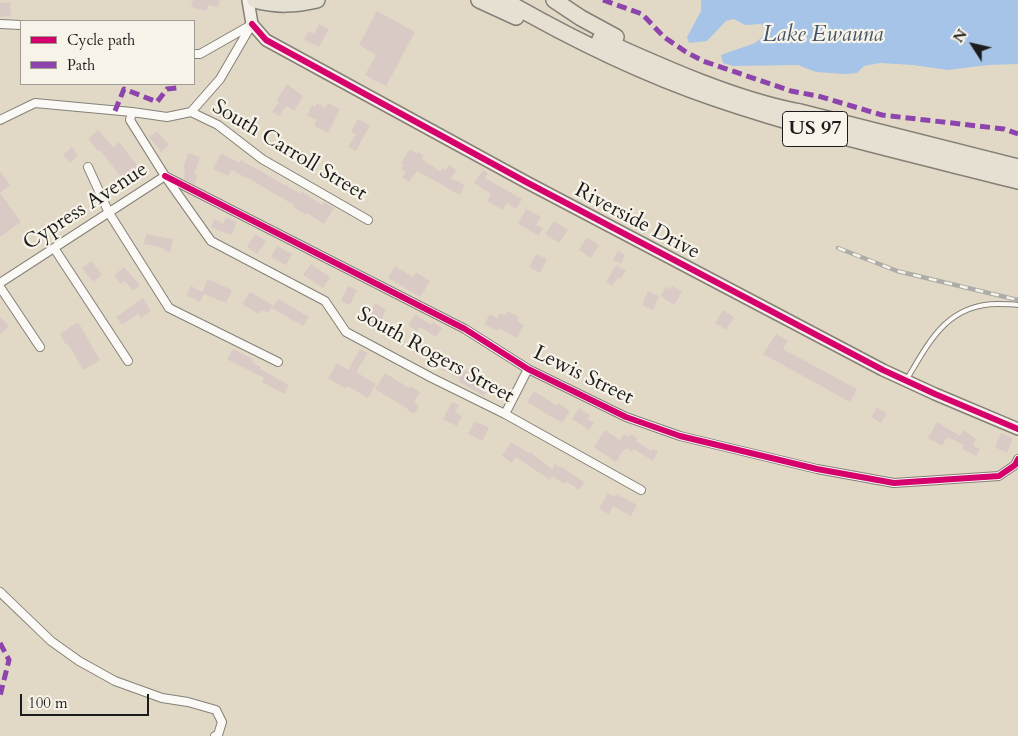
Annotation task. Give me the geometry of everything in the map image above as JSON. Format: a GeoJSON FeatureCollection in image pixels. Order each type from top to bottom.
{"type":"FeatureCollection","features":[{"type":"Feature","properties":{"kind":"highway"},"geometry":{"type":"LineString","coordinates":[[255,0],[268,4],[294,5],[317,0]]}},
{"type":"Feature","properties":{"kind":"highway"},"geometry":{"type":"LineString","coordinates":[[479,0],[576,44],[619,59]]}},
{"type":"Feature","properties":{"kind":"highway","name":"US 97"},"geometry":{"type":"LineString","coordinates":[[504,0],[539,20],[619,59],[712,97],[776,118],[1018,181]]}},
{"type":"Feature","properties":{"kind":"highway","name":"US 97"},"geometry":{"type":"LineString","coordinates":[[518,0],[658,64],[778,108],[1018,167]]}},
{"type":"Feature","properties":{"kind":"highway"},"geometry":{"type":"LineString","coordinates":[[554,0],[612,36],[661,59],[716,82],[780,102],[800,112]]}},
{"type":"Feature","properties":{"kind":"street"},"geometry":{"type":"LineString","coordinates":[[0,120],[35,103],[167,117],[191,112],[220,79],[252,24],[248,0]]}},
{"type":"Feature","properties":{"kind":"street"},"geometry":{"type":"LineString","coordinates":[[0,24],[20,25]]}},
{"type":"Feature","properties":{"kind":"street"},"geometry":{"type":"LineString","coordinates":[[195,54],[200,54],[252,24]]}},
{"type":"Feature","properties":{"kind":"street","name":"Riverside Drive"},"geometry":{"type":"LineString","coordinates":[[252,24],[266,40],[501,168],[906,381],[1018,430]]}},
{"type":"Feature","properties":{"kind":"street","name":"South Rogers Street"},"geometry":{"type":"LineString","coordinates":[[132,112],[130,120],[165,176],[211,241],[325,301],[346,332],[505,414],[641,490]]}},
{"type":"Feature","properties":{"kind":"street","name":"South Carroll Street"},"geometry":{"type":"LineString","coordinates":[[191,112],[218,125],[262,159],[368,220]]}},
{"type":"Feature","properties":{"kind":"street"},"geometry":{"type":"LineString","coordinates":[[88,166],[108,213],[169,308],[278,362]]}},
{"type":"Feature","properties":{"kind":"street","name":"Cypress Avenue"},"geometry":{"type":"LineString","coordinates":[[0,283],[165,176]]}},
{"type":"Feature","properties":{"kind":"street","name":"Lewis Street"},"geometry":{"type":"LineString","coordinates":[[165,176],[464,329],[528,369],[626,417],[680,436],[817,469],[894,482],[999,476],[1015,465],[1018,459]]}},
{"type":"Feature","properties":{"kind":"street"},"geometry":{"type":"LineString","coordinates":[[54,248],[128,361]]}},
{"type":"Feature","properties":{"kind":"street"},"geometry":{"type":"LineString","coordinates":[[0,287],[40,346]]}},
{"type":"Feature","properties":{"kind":"street"},"geometry":{"type":"LineString","coordinates":[[505,414],[528,369]]}},
{"type":"Feature","properties":{"kind":"street"},"geometry":{"type":"LineString","coordinates":[[0,592],[51,641],[79,661],[115,681],[162,698],[188,702],[216,710],[222,722],[218,735],[215,736]]}},
{"type":"Feature","properties":{"kind":"lane"},"geometry":{"type":"LineString","coordinates":[[906,381],[929,341],[955,315],[983,304],[1018,305]]}},
{"type":"Feature","properties":{"kind":"water","name":"Lake Ewauna"},"geometry":{"type":"Polygon","coordinates":[[[701,0],[1018,0],[1018,64],[987,65],[948,70],[880,63],[864,66],[857,73],[845,74],[816,72],[798,65],[733,66],[723,63],[721,55],[755,43],[765,35],[764,27],[761,24],[745,25],[734,19],[726,21],[707,41],[689,43],[687,37],[701,11],[701,0]]]}},
{"type":"Feature","properties":{"kind":"building"},"geometry":{"type":"Polygon","coordinates":[[[193,0],[220,0],[218,7],[208,5],[207,11],[191,7],[193,0]]]}},
{"type":"Feature","properties":{"kind":"building"},"geometry":{"type":"Polygon","coordinates":[[[10,2],[11,16],[0,17],[0,3],[10,2]]]}},
{"type":"Feature","properties":{"kind":"building"},"geometry":{"type":"Polygon","coordinates":[[[377,11],[415,32],[386,86],[365,75],[376,55],[359,45],[377,11]]]}},
{"type":"Feature","properties":{"kind":"building"},"geometry":{"type":"Polygon","coordinates":[[[319,24],[329,29],[319,47],[304,40],[308,31],[314,34],[319,24]]]}},
{"type":"Feature","properties":{"kind":"building"},"geometry":{"type":"Polygon","coordinates":[[[287,84],[303,96],[294,111],[286,106],[279,116],[272,112],[287,84]]]}},
{"type":"Feature","properties":{"kind":"building"},"geometry":{"type":"Polygon","coordinates":[[[317,103],[325,108],[328,103],[340,109],[328,133],[314,126],[317,120],[307,115],[312,105],[315,107],[317,103]]]}},
{"type":"Feature","properties":{"kind":"building"},"geometry":{"type":"Polygon","coordinates":[[[358,119],[370,125],[356,151],[348,147],[356,134],[351,132],[358,119]]]}},
{"type":"Feature","properties":{"kind":"building"},"geometry":{"type":"Polygon","coordinates":[[[98,130],[113,147],[119,142],[141,170],[112,195],[107,188],[119,179],[117,178],[120,176],[100,150],[98,151],[88,139],[98,130]]]}},
{"type":"Feature","properties":{"kind":"building"},"geometry":{"type":"Polygon","coordinates":[[[157,131],[169,145],[161,152],[149,137],[157,131]]]}},
{"type":"Feature","properties":{"kind":"building"},"geometry":{"type":"Polygon","coordinates":[[[72,147],[78,155],[70,163],[63,155],[72,147]]]}},
{"type":"Feature","properties":{"kind":"building"},"geometry":{"type":"Polygon","coordinates":[[[410,149],[424,156],[421,159],[440,171],[442,168],[445,170],[449,165],[456,170],[451,178],[465,185],[460,195],[417,171],[409,182],[402,177],[406,172],[401,169],[404,165],[401,163],[410,149]]]}},
{"type":"Feature","properties":{"kind":"building"},"geometry":{"type":"Polygon","coordinates":[[[188,153],[200,157],[194,174],[197,175],[195,185],[184,179],[185,170],[183,169],[188,153]]]}},
{"type":"Feature","properties":{"kind":"building"},"geometry":{"type":"Polygon","coordinates":[[[221,153],[239,163],[241,160],[301,194],[302,192],[322,205],[324,202],[334,208],[324,224],[232,170],[228,176],[213,169],[221,153]]]}},
{"type":"Feature","properties":{"kind":"building"},"geometry":{"type":"Polygon","coordinates":[[[483,170],[488,173],[485,178],[522,199],[516,209],[507,203],[503,210],[487,201],[491,194],[474,183],[483,170]]]}},
{"type":"Feature","properties":{"kind":"building"},"geometry":{"type":"Polygon","coordinates":[[[0,171],[10,185],[0,193],[0,171]]]}},
{"type":"Feature","properties":{"kind":"building"},"geometry":{"type":"Polygon","coordinates":[[[0,193],[21,222],[0,237],[0,193]]]}},
{"type":"Feature","properties":{"kind":"building"},"geometry":{"type":"Polygon","coordinates":[[[526,209],[541,217],[536,225],[543,228],[539,236],[518,224],[526,209]]]}},
{"type":"Feature","properties":{"kind":"building"},"geometry":{"type":"Polygon","coordinates":[[[226,217],[237,222],[231,235],[211,227],[215,219],[223,224],[226,217]]]}},
{"type":"Feature","properties":{"kind":"building"},"geometry":{"type":"Polygon","coordinates":[[[554,221],[568,230],[559,243],[545,234],[554,221]]]}},
{"type":"Feature","properties":{"kind":"building"},"geometry":{"type":"Polygon","coordinates":[[[146,234],[173,239],[170,252],[164,251],[164,248],[144,244],[146,234]]]}},
{"type":"Feature","properties":{"kind":"building"},"geometry":{"type":"Polygon","coordinates":[[[255,234],[266,241],[257,254],[247,247],[255,234]]]}},
{"type":"Feature","properties":{"kind":"building"},"geometry":{"type":"Polygon","coordinates":[[[587,237],[599,245],[591,258],[579,250],[587,237]]]}},
{"type":"Feature","properties":{"kind":"building"},"geometry":{"type":"Polygon","coordinates":[[[277,246],[292,254],[286,265],[271,257],[277,246]]]}},
{"type":"Feature","properties":{"kind":"building"},"geometry":{"type":"Polygon","coordinates":[[[618,251],[625,255],[621,264],[613,260],[618,251]]]}},
{"type":"Feature","properties":{"kind":"building"},"geometry":{"type":"Polygon","coordinates":[[[536,254],[547,259],[540,273],[529,267],[536,254]]]}},
{"type":"Feature","properties":{"kind":"building"},"geometry":{"type":"Polygon","coordinates":[[[92,261],[102,275],[93,282],[82,268],[92,261]]]}},
{"type":"Feature","properties":{"kind":"building"},"geometry":{"type":"Polygon","coordinates":[[[311,264],[330,277],[323,288],[303,275],[311,264]]]}},
{"type":"Feature","properties":{"kind":"building"},"geometry":{"type":"Polygon","coordinates":[[[616,265],[626,271],[620,280],[618,278],[612,286],[606,282],[616,265]]]}},
{"type":"Feature","properties":{"kind":"building"},"geometry":{"type":"Polygon","coordinates":[[[395,266],[413,277],[416,272],[430,281],[420,297],[388,278],[395,266]]]}},
{"type":"Feature","properties":{"kind":"building"},"geometry":{"type":"Polygon","coordinates":[[[124,267],[140,285],[133,291],[125,281],[121,284],[114,275],[124,267]]]}},
{"type":"Feature","properties":{"kind":"building"},"geometry":{"type":"Polygon","coordinates":[[[208,279],[232,290],[226,303],[204,294],[200,302],[186,295],[191,286],[202,292],[208,279]]]}},
{"type":"Feature","properties":{"kind":"building"},"geometry":{"type":"Polygon","coordinates":[[[348,286],[357,290],[350,305],[341,301],[348,286]]]}},
{"type":"Feature","properties":{"kind":"building"},"geometry":{"type":"Polygon","coordinates":[[[672,286],[682,292],[674,305],[661,296],[666,287],[669,289],[672,286]]]}},
{"type":"Feature","properties":{"kind":"building"},"geometry":{"type":"Polygon","coordinates":[[[648,291],[659,296],[653,310],[642,305],[648,291]]]}},
{"type":"Feature","properties":{"kind":"building"},"geometry":{"type":"Polygon","coordinates":[[[250,292],[273,305],[268,313],[262,310],[259,314],[242,304],[250,292]]]}},
{"type":"Feature","properties":{"kind":"building"},"geometry":{"type":"Polygon","coordinates":[[[143,298],[151,311],[141,318],[138,314],[122,325],[116,317],[143,298]]]}},
{"type":"Feature","properties":{"kind":"building"},"geometry":{"type":"Polygon","coordinates":[[[278,299],[309,317],[303,326],[272,308],[278,299]]]}},
{"type":"Feature","properties":{"kind":"building"},"geometry":{"type":"Polygon","coordinates":[[[375,303],[386,310],[382,318],[396,327],[392,333],[366,319],[375,303]]]}},
{"type":"Feature","properties":{"kind":"building"},"geometry":{"type":"Polygon","coordinates":[[[723,310],[734,317],[726,330],[715,323],[723,310]]]}},
{"type":"Feature","properties":{"kind":"building"},"geometry":{"type":"Polygon","coordinates":[[[507,311],[519,317],[517,321],[524,325],[517,338],[499,328],[497,331],[484,324],[490,314],[497,318],[500,313],[505,315],[507,311]]]}},
{"type":"Feature","properties":{"kind":"building"},"geometry":{"type":"Polygon","coordinates":[[[415,314],[431,325],[433,322],[442,328],[436,337],[420,327],[417,331],[408,325],[415,314]]]}},
{"type":"Feature","properties":{"kind":"building"},"geometry":{"type":"Polygon","coordinates":[[[0,317],[9,326],[0,335],[0,317]]]}},
{"type":"Feature","properties":{"kind":"building"},"geometry":{"type":"Polygon","coordinates":[[[78,322],[100,360],[83,370],[60,334],[78,322]]]}},
{"type":"Feature","properties":{"kind":"building"},"geometry":{"type":"Polygon","coordinates":[[[776,334],[788,341],[783,349],[857,389],[850,402],[763,354],[776,334]]]}},
{"type":"Feature","properties":{"kind":"building"},"geometry":{"type":"Polygon","coordinates":[[[413,339],[424,346],[418,355],[407,348],[413,339]]]}},
{"type":"Feature","properties":{"kind":"building"},"geometry":{"type":"Polygon","coordinates":[[[233,349],[253,359],[252,362],[261,367],[260,369],[289,385],[284,394],[262,382],[264,378],[227,359],[233,349]]]}},
{"type":"Feature","properties":{"kind":"building"},"geometry":{"type":"Polygon","coordinates":[[[360,349],[368,353],[356,372],[376,384],[368,398],[348,386],[346,389],[328,378],[337,363],[348,370],[360,349]]]}},
{"type":"Feature","properties":{"kind":"building"},"geometry":{"type":"Polygon","coordinates":[[[448,355],[458,361],[456,365],[488,384],[485,389],[488,390],[484,396],[459,382],[460,379],[441,369],[448,355]]]}},
{"type":"Feature","properties":{"kind":"building"},"geometry":{"type":"Polygon","coordinates":[[[385,373],[409,388],[410,386],[420,392],[414,402],[419,406],[414,414],[375,389],[385,373]]]}},
{"type":"Feature","properties":{"kind":"building"},"geometry":{"type":"Polygon","coordinates":[[[534,391],[557,406],[558,403],[570,411],[562,423],[527,402],[534,391]]]}},
{"type":"Feature","properties":{"kind":"building"},"geometry":{"type":"Polygon","coordinates":[[[452,402],[459,405],[455,412],[462,416],[457,426],[443,419],[452,402]]]}},
{"type":"Feature","properties":{"kind":"building"},"geometry":{"type":"Polygon","coordinates":[[[877,407],[887,414],[881,423],[871,417],[877,407]]]}},
{"type":"Feature","properties":{"kind":"building"},"geometry":{"type":"Polygon","coordinates":[[[579,408],[590,415],[588,419],[594,423],[589,430],[572,419],[579,408]]]}},
{"type":"Feature","properties":{"kind":"building"},"geometry":{"type":"Polygon","coordinates":[[[475,421],[489,428],[482,441],[468,434],[475,421]]]}},
{"type":"Feature","properties":{"kind":"building"},"geometry":{"type":"Polygon","coordinates":[[[937,422],[960,436],[963,430],[976,439],[973,445],[980,449],[976,456],[962,449],[964,445],[947,437],[942,446],[928,438],[937,422]]]}},
{"type":"Feature","properties":{"kind":"building"},"geometry":{"type":"Polygon","coordinates":[[[605,430],[620,440],[624,434],[629,437],[631,434],[637,438],[636,441],[651,451],[653,449],[658,452],[653,461],[634,449],[632,452],[626,448],[616,462],[594,447],[605,430]]]}},
{"type":"Feature","properties":{"kind":"building"},"geometry":{"type":"Polygon","coordinates":[[[1001,433],[1013,438],[1007,453],[995,447],[1001,433]]]}},
{"type":"Feature","properties":{"kind":"building"},"geometry":{"type":"Polygon","coordinates":[[[511,442],[530,452],[552,469],[555,464],[560,466],[584,482],[579,490],[566,481],[564,484],[552,476],[550,480],[516,457],[512,463],[502,456],[511,442]]]}},
{"type":"Feature","properties":{"kind":"building"},"geometry":{"type":"Polygon","coordinates":[[[608,493],[615,497],[616,494],[637,505],[631,516],[613,506],[609,514],[599,509],[608,493]]]}},
{"type":"Feature","properties":{"kind":"railway"},"geometry":{"type":"LineString","coordinates":[[838,248],[897,271],[1018,300]]}},
{"type":"Feature","properties":{"kind":"marked path"},"geometry":{"type":"LineString","coordinates":[[603,0],[642,14],[664,37],[703,61],[791,91],[818,96],[882,115],[1004,129],[1018,134]]}},
{"type":"Feature","properties":{"kind":"marked path"},"geometry":{"type":"LineString","coordinates":[[115,111],[124,89],[157,102],[167,89],[177,88]]}},
{"type":"Feature","properties":{"kind":"marked path"},"geometry":{"type":"LineString","coordinates":[[0,643],[9,660],[0,696]]}},
{"type":"Feature","properties":{"kind":"cycle path"},"geometry":{"type":"LineString","coordinates":[[252,24],[266,40],[528,183],[883,370],[1018,429]]}},
{"type":"Feature","properties":{"kind":"cycle path"},"geometry":{"type":"LineString","coordinates":[[165,176],[465,329],[528,369],[626,417],[680,436],[817,469],[894,483],[999,476],[1015,465],[1018,459]]}}]}
